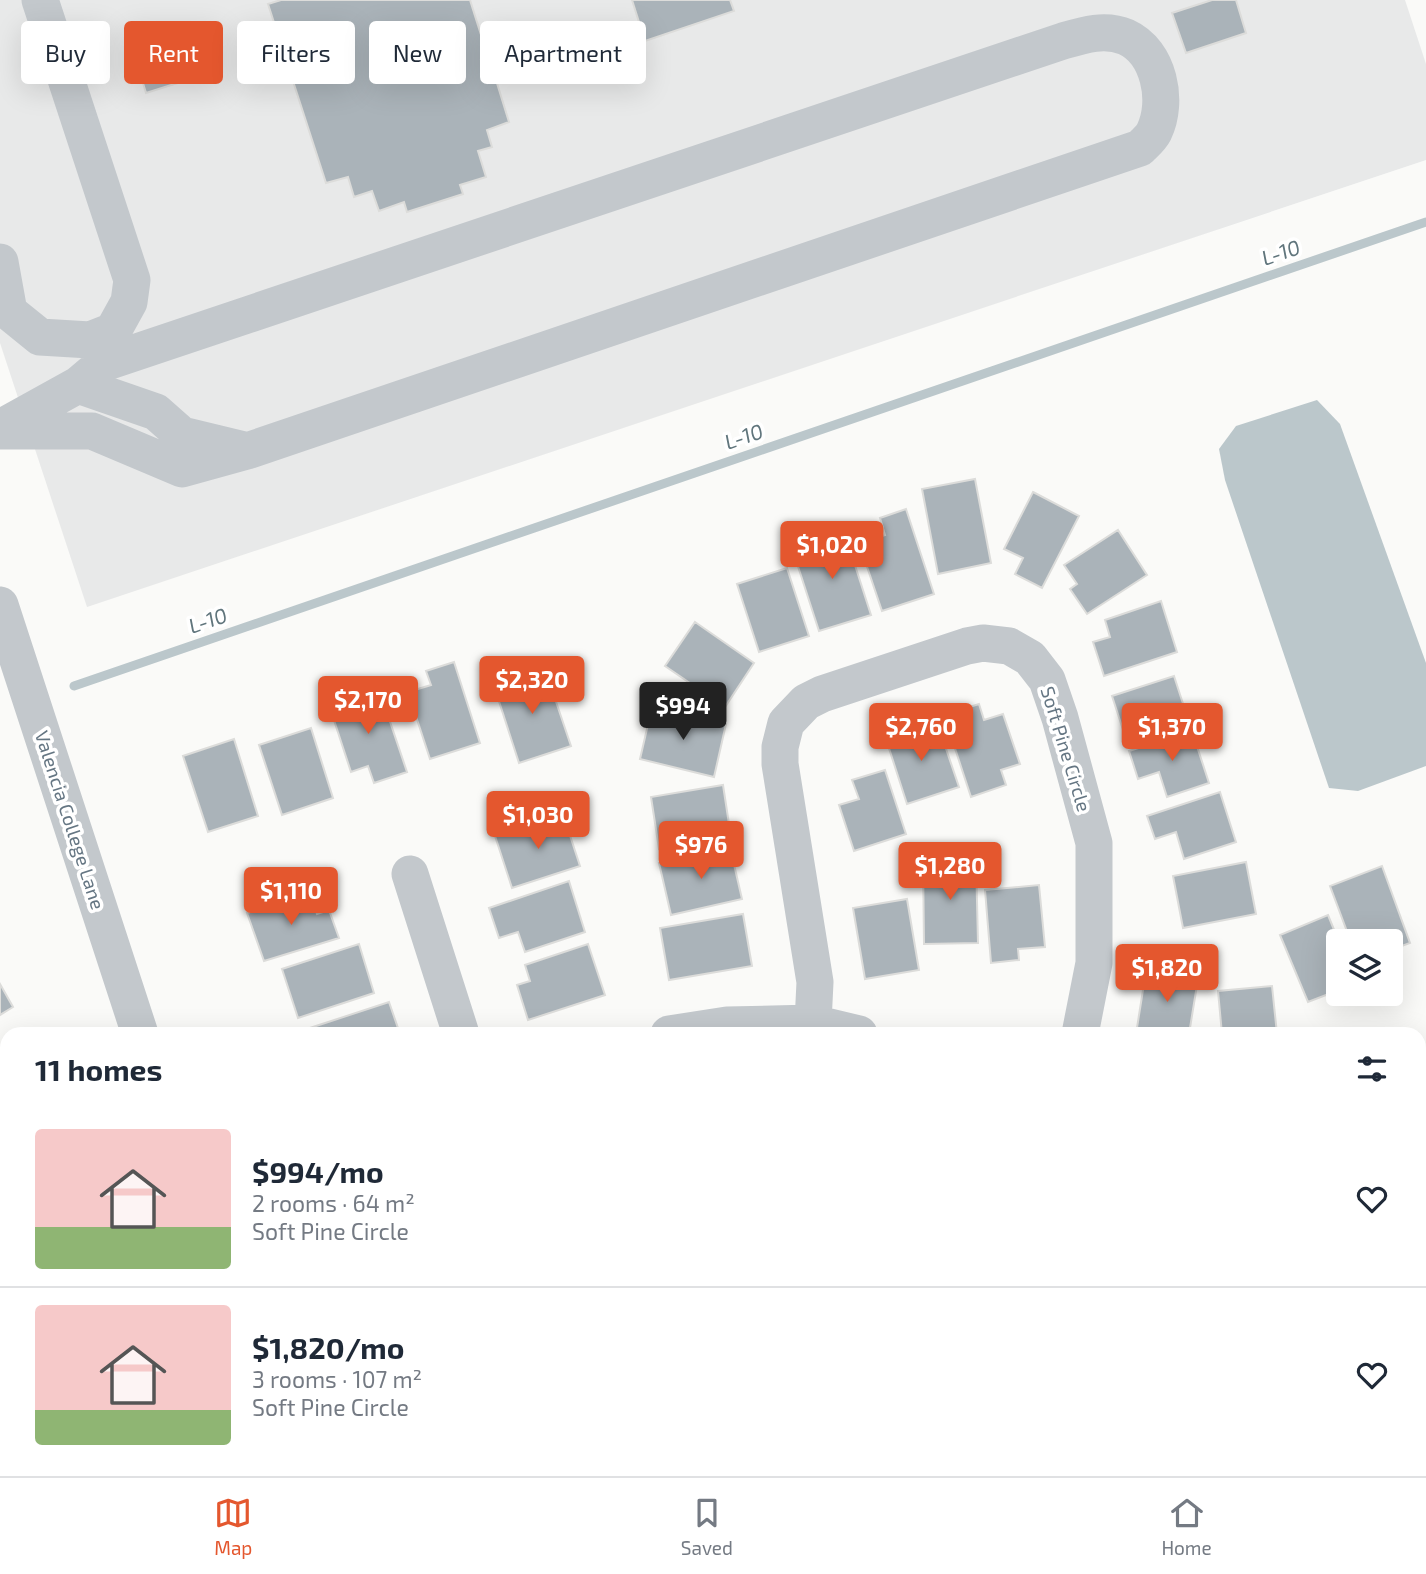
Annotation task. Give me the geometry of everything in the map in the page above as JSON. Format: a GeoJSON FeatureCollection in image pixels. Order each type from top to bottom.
{"type":"FeatureCollection","features":[{"type":"Feature","properties":{"kind":"street"},"geometry":{"type":"LineString","coordinates":[[0,262],[9,312],[40,337],[90,340],[113,331],[129,302],[132,280],[40,0]]}},
{"type":"Feature","properties":{"kind":"street"},"geometry":{"type":"LineString","coordinates":[[1094,32],[1124,36],[1140,46],[1152,65],[1162,92],[1160,116],[1153,134],[1140,148],[247,450],[182,469],[92,431],[0,429],[78,385],[103,363],[1094,32]]}},
{"type":"Feature","properties":{"kind":"street"},"geometry":{"type":"LineString","coordinates":[[78,385],[156,412],[182,435],[247,450]]}},
{"type":"Feature","properties":{"kind":"street","name":"Valencia College Lane"},"geometry":{"type":"LineString","coordinates":[[0,605],[138,1027]]}},
{"type":"Feature","properties":{"kind":"street","name":"Soft Pine Circle"},"geometry":{"type":"LineString","coordinates":[[813,1023],[815,982],[780,764],[780,747],[786,723],[806,702],[838,688],[967,646],[996,643],[1020,651],[1030,658],[1047,680],[1094,843],[1094,963],[1081,1027]]}},
{"type":"Feature","properties":{"kind":"street"},"geometry":{"type":"LineString","coordinates":[[410,874],[459,1027]]}},
{"type":"Feature","properties":{"kind":"street"},"geometry":{"type":"LineString","coordinates":[[710,1027],[727,1024],[813,1023],[830,1027]]}},
{"type":"Feature","properties":{"kind":"shaded area"},"geometry":{"type":"Polygon","coordinates":[[[0,0],[1405,0],[1426,64],[1426,160],[87,607],[0,343],[0,0]]]}},
{"type":"Feature","properties":{"kind":"shaded area"},"geometry":{"type":"Polygon","coordinates":[[[1317,400],[1340,424],[1426,663],[1426,766],[1358,791],[1329,788],[1225,480],[1219,449],[1236,426],[1317,400]]]}},
{"type":"Feature","properties":{"kind":"building"},"geometry":{"type":"Polygon","coordinates":[[[281,0],[470,0],[480,32],[480,84],[497,84],[509,122],[487,130],[492,147],[478,151],[486,177],[460,185],[463,194],[407,212],[404,202],[379,211],[372,191],[354,197],[348,177],[326,183],[294,84],[355,84],[355,21],[274,21],[268,4],[281,0]]]}},
{"type":"Feature","properties":{"kind":"building"},"geometry":{"type":"Polygon","coordinates":[[[632,0],[730,0],[734,11],[646,41],[646,21],[639,21],[632,0]]]}},
{"type":"Feature","properties":{"kind":"building"},"geometry":{"type":"Polygon","coordinates":[[[1212,0],[1236,0],[1246,33],[1186,53],[1172,13],[1212,0]]]}},
{"type":"Feature","properties":{"kind":"building"},"geometry":{"type":"Polygon","coordinates":[[[143,84],[174,84],[146,93],[143,84]]]}},
{"type":"Feature","properties":{"kind":"building"},"geometry":{"type":"Polygon","coordinates":[[[975,479],[991,563],[938,574],[922,489],[975,479]]]}},
{"type":"Feature","properties":{"kind":"building"},"geometry":{"type":"Polygon","coordinates":[[[1033,492],[1079,516],[1042,588],[1015,574],[1023,558],[1004,549],[1033,492]]]}},
{"type":"Feature","properties":{"kind":"building"},"geometry":{"type":"Polygon","coordinates":[[[906,509],[934,594],[882,611],[859,543],[885,535],[880,518],[906,509]]]}},
{"type":"Feature","properties":{"kind":"building"},"geometry":{"type":"Polygon","coordinates":[[[1118,530],[1147,575],[1087,614],[1070,589],[1077,584],[1064,565],[1118,530]]]}},
{"type":"Feature","properties":{"kind":"building"},"geometry":{"type":"Polygon","coordinates":[[[844,531],[871,615],[819,631],[792,548],[844,531]]]}},
{"type":"Feature","properties":{"kind":"building"},"geometry":{"type":"Polygon","coordinates":[[[787,568],[809,636],[759,652],[737,584],[787,568]]]}},
{"type":"Feature","properties":{"kind":"building"},"geometry":{"type":"Polygon","coordinates":[[[1161,601],[1177,652],[1104,676],[1093,642],[1110,637],[1105,620],[1161,601]]]}},
{"type":"Feature","properties":{"kind":"building"},"geometry":{"type":"Polygon","coordinates":[[[695,622],[754,663],[725,707],[665,666],[695,622]]]}},
{"type":"Feature","properties":{"kind":"building"},"geometry":{"type":"Polygon","coordinates":[[[454,662],[480,743],[430,759],[408,692],[431,685],[426,671],[454,662]]]}},
{"type":"Feature","properties":{"kind":"building"},"geometry":{"type":"Polygon","coordinates":[[[545,669],[571,746],[519,763],[494,686],[545,669]]]}},
{"type":"Feature","properties":{"kind":"building"},"geometry":{"type":"Polygon","coordinates":[[[1174,676],[1188,719],[1126,739],[1112,696],[1174,676]]]}},
{"type":"Feature","properties":{"kind":"building"},"geometry":{"type":"Polygon","coordinates":[[[379,689],[407,772],[374,783],[368,766],[351,772],[329,705],[379,689]]]}},
{"type":"Feature","properties":{"kind":"building"},"geometry":{"type":"Polygon","coordinates":[[[979,704],[984,720],[1003,714],[1020,764],[1001,770],[1006,785],[971,797],[944,715],[979,704]]]}},
{"type":"Feature","properties":{"kind":"building"},"geometry":{"type":"Polygon","coordinates":[[[652,707],[726,724],[714,777],[640,759],[652,707]]]}},
{"type":"Feature","properties":{"kind":"building"},"geometry":{"type":"Polygon","coordinates":[[[921,724],[924,733],[939,728],[959,787],[907,804],[885,736],[921,724]]]}},
{"type":"Feature","properties":{"kind":"building"},"geometry":{"type":"Polygon","coordinates":[[[311,728],[333,798],[282,815],[259,745],[311,728]]]}},
{"type":"Feature","properties":{"kind":"building"},"geometry":{"type":"Polygon","coordinates":[[[1192,731],[1209,783],[1167,797],[1159,772],[1138,779],[1129,751],[1192,731]]]}},
{"type":"Feature","properties":{"kind":"building"},"geometry":{"type":"Polygon","coordinates":[[[234,739],[258,816],[208,832],[183,756],[234,739]]]}},
{"type":"Feature","properties":{"kind":"building"},"geometry":{"type":"Polygon","coordinates":[[[885,770],[906,834],[854,851],[839,805],[859,799],[852,780],[885,770]]]}},
{"type":"Feature","properties":{"kind":"building"},"geometry":{"type":"Polygon","coordinates":[[[723,785],[731,837],[659,849],[651,797],[723,785]]]}},
{"type":"Feature","properties":{"kind":"building"},"geometry":{"type":"Polygon","coordinates":[[[1220,792],[1236,842],[1184,859],[1176,832],[1155,839],[1147,816],[1220,792]]]}},
{"type":"Feature","properties":{"kind":"building"},"geometry":{"type":"Polygon","coordinates":[[[563,814],[580,866],[512,888],[495,836],[563,814]]]}},
{"type":"Feature","properties":{"kind":"building"},"geometry":{"type":"Polygon","coordinates":[[[730,847],[742,899],[671,915],[659,863],[730,847]]]}},
{"type":"Feature","properties":{"kind":"building"},"geometry":{"type":"Polygon","coordinates":[[[976,859],[978,943],[924,944],[923,860],[976,859]]]}},
{"type":"Feature","properties":{"kind":"building"},"geometry":{"type":"Polygon","coordinates":[[[1246,862],[1256,914],[1183,928],[1173,876],[1246,862]]]}},
{"type":"Feature","properties":{"kind":"building"},"geometry":{"type":"Polygon","coordinates":[[[1382,866],[1410,943],[1403,946],[1403,929],[1346,929],[1330,886],[1382,866]]]}},
{"type":"Feature","properties":{"kind":"building"},"geometry":{"type":"Polygon","coordinates":[[[569,881],[585,932],[525,952],[518,932],[499,938],[489,908],[569,881]]]}},
{"type":"Feature","properties":{"kind":"building"},"geometry":{"type":"Polygon","coordinates":[[[1039,885],[1045,947],[1018,949],[1019,960],[991,963],[985,890],[1039,885]]]}},
{"type":"Feature","properties":{"kind":"building"},"geometry":{"type":"Polygon","coordinates":[[[310,892],[317,914],[329,910],[339,938],[264,961],[247,913],[310,892]]]}},
{"type":"Feature","properties":{"kind":"building"},"geometry":{"type":"Polygon","coordinates":[[[907,899],[919,970],[865,979],[853,908],[907,899]]]}},
{"type":"Feature","properties":{"kind":"building"},"geometry":{"type":"Polygon","coordinates":[[[743,914],[752,966],[669,980],[660,928],[743,914]]]}},
{"type":"Feature","properties":{"kind":"building"},"geometry":{"type":"Polygon","coordinates":[[[1328,915],[1334,929],[1326,929],[1326,995],[1308,1002],[1280,935],[1328,915]]]}},
{"type":"Feature","properties":{"kind":"building"},"geometry":{"type":"Polygon","coordinates":[[[359,944],[374,993],[298,1018],[282,969],[359,944]]]}},
{"type":"Feature","properties":{"kind":"building"},"geometry":{"type":"Polygon","coordinates":[[[588,944],[605,995],[528,1020],[517,985],[530,981],[525,965],[588,944]]]}},
{"type":"Feature","properties":{"kind":"building"},"geometry":{"type":"Polygon","coordinates":[[[1146,971],[1198,979],[1190,1027],[1137,1027],[1146,971]]]}},
{"type":"Feature","properties":{"kind":"building"},"geometry":{"type":"Polygon","coordinates":[[[0,984],[13,1007],[0,1015],[0,984]]]}},
{"type":"Feature","properties":{"kind":"building"},"geometry":{"type":"Polygon","coordinates":[[[1272,986],[1276,1027],[1221,1027],[1218,991],[1272,986]]]}},
{"type":"Feature","properties":{"kind":"building"},"geometry":{"type":"Polygon","coordinates":[[[389,1002],[398,1027],[313,1027],[389,1002]]]}},
{"type":"Feature","properties":{"kind":"waterway","name":"L-10"},"geometry":{"type":"LineString","coordinates":[[74,686],[1426,222]]}}]}
